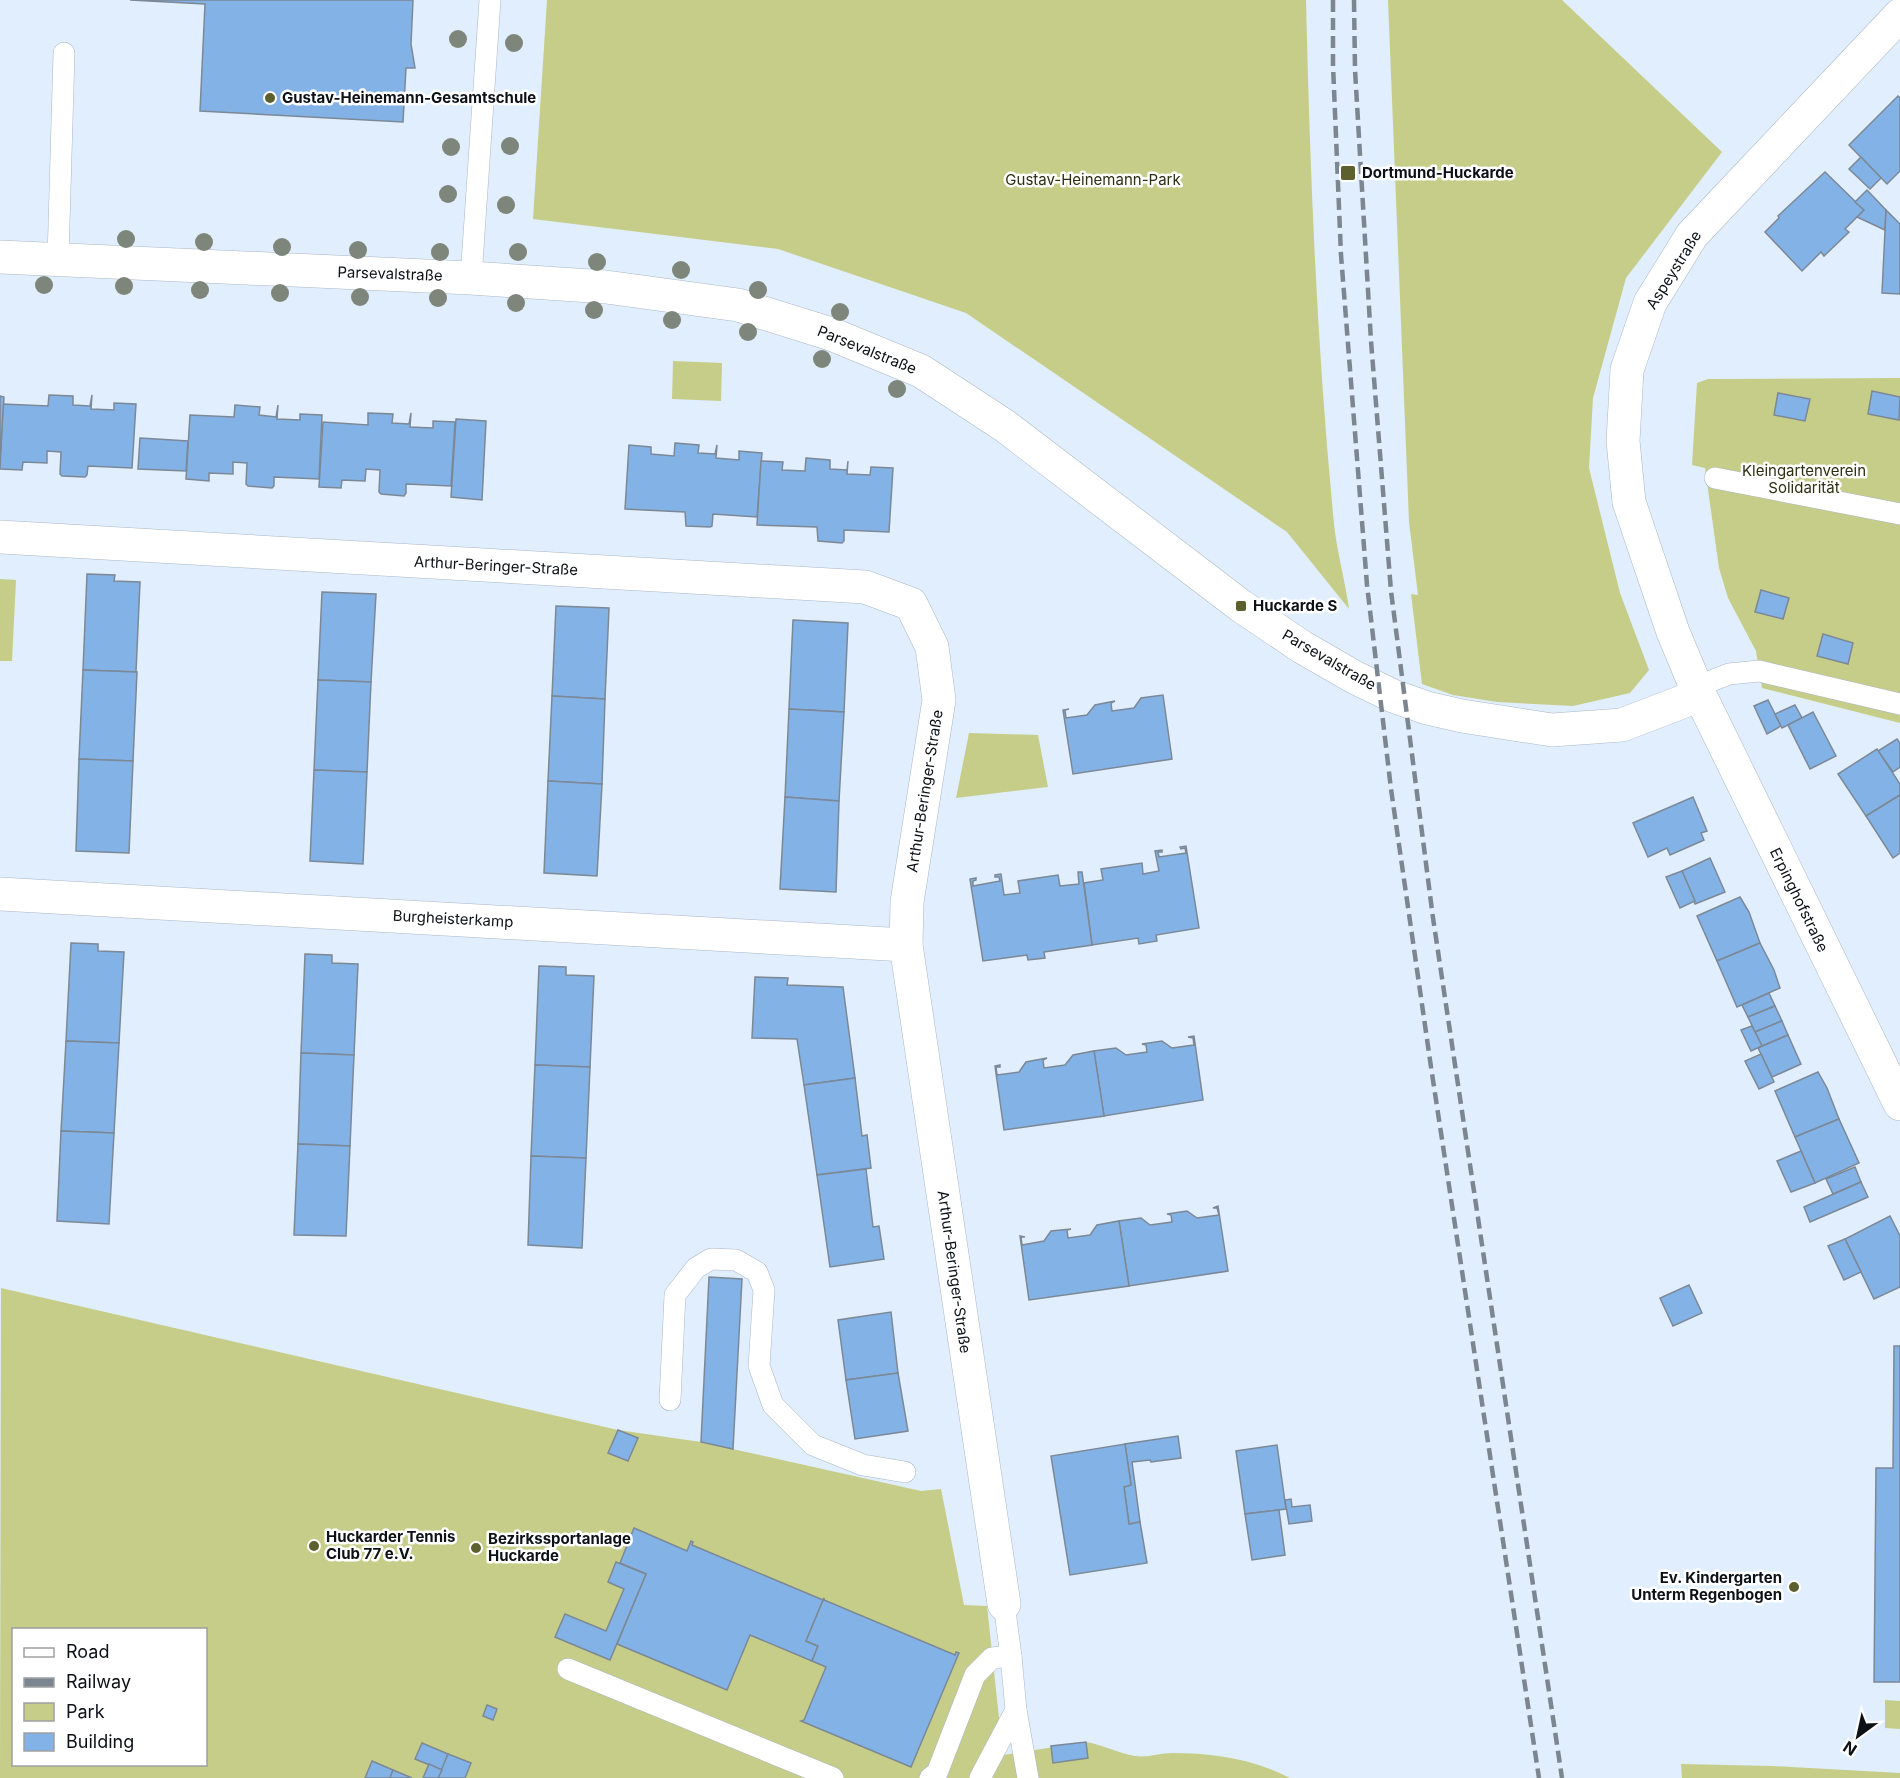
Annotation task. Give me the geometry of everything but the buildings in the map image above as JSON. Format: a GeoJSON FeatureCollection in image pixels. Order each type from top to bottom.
{"type":"FeatureCollection","features":[{"type":"Feature","properties":{"kind":"street","name":"Aspeystraße"},"geometry":{"type":"LineString","coordinates":[[1698,691],[1673,632],[1629,502],[1623,441],[1627,370],[1650,303],[1692,235],[1900,15]]}},
{"type":"Feature","properties":{"kind":"street","name":"Parsevalstraße"},"geometry":{"type":"LineString","coordinates":[[0,257],[471,278],[606,287],[738,305],[831,334],[921,371],[1005,426],[1241,606],[1354,677],[1393,696],[1427,708],[1499,723],[1552,730],[1622,725],[1698,691]]}},
{"type":"Feature","properties":{"kind":"street","name":"Arthur-Beringer-Straße"},"geometry":{"type":"LineString","coordinates":[[0,537],[865,587],[911,604],[932,647],[939,700],[907,902],[906,945],[1004,1604]]}},
{"type":"Feature","properties":{"kind":"street","name":"Erpinghofstraße"},"geometry":{"type":"LineString","coordinates":[[1698,691],[1900,1104]]}},
{"type":"Feature","properties":{"kind":"street","name":"Burgheisterkamp"},"geometry":{"type":"LineString","coordinates":[[0,894],[906,945]]}},
{"type":"Feature","properties":{"kind":"lane"},"geometry":{"type":"LineString","coordinates":[[471,278],[490,0]]}},
{"type":"Feature","properties":{"kind":"lane"},"geometry":{"type":"LineString","coordinates":[[58,259],[64,53]]}},
{"type":"Feature","properties":{"kind":"lane"},"geometry":{"type":"LineString","coordinates":[[1715,478],[1900,514]]}},
{"type":"Feature","properties":{"kind":"lane"},"geometry":{"type":"LineString","coordinates":[[1698,691],[1729,674],[1759,671],[1900,704]]}},
{"type":"Feature","properties":{"kind":"lane"},"geometry":{"type":"LineString","coordinates":[[670,1400],[675,1295],[696,1268],[711,1259],[736,1260],[757,1272],[764,1290],[759,1366],[773,1405],[813,1445],[863,1465],[905,1472]]}},
{"type":"Feature","properties":{"kind":"lane"},"geometry":{"type":"LineString","coordinates":[[1004,1604],[1016,1710],[1028,1778]]}},
{"type":"Feature","properties":{"kind":"lane"},"geometry":{"type":"LineString","coordinates":[[930,1778],[937,1773],[975,1675],[992,1658],[1011,1656]]}},
{"type":"Feature","properties":{"kind":"lane"},"geometry":{"type":"LineString","coordinates":[[568,1669],[833,1778]]}},
{"type":"Feature","properties":{"kind":"lane"},"geometry":{"type":"LineString","coordinates":[[980,1778],[1016,1710]]}},
{"type":"Feature","properties":{"kind":"green space","name":"Gustav-Heinemann-Park"},"geometry":{"type":"Polygon","coordinates":[[[547,0],[1306,0],[1312,197],[1323,393],[1334,524],[1349,609],[1287,532],[966,313],[778,249],[533,219],[547,0]]]}},
{"type":"Feature","properties":{"kind":"green space"},"geometry":{"type":"Polygon","coordinates":[[[1388,0],[1562,0],[1722,152],[1626,278],[1593,398],[1589,468],[1620,593],[1649,670],[1630,693],[1573,706],[1497,702],[1453,695],[1422,684],[1411,594],[1418,595],[1409,522],[1388,0]]]}},
{"type":"Feature","properties":{"kind":"green space"},"geometry":{"type":"Polygon","coordinates":[[[673,361],[722,363],[721,401],[672,399],[673,361]]]}},
{"type":"Feature","properties":{"kind":"green space","name":"Kleingartenverein Solidarität"},"geometry":{"type":"Polygon","coordinates":[[[1900,378],[1900,723],[1762,688],[1756,651],[1728,598],[1719,568],[1705,468],[1692,465],[1697,383],[1708,379],[1900,378]]]}},
{"type":"Feature","properties":{"kind":"green space"},"geometry":{"type":"Polygon","coordinates":[[[0,579],[16,580],[12,661],[0,661],[0,579]]]}},
{"type":"Feature","properties":{"kind":"green space"},"geometry":{"type":"Polygon","coordinates":[[[969,733],[1038,735],[1048,787],[956,798],[969,733]]]}},
{"type":"Feature","properties":{"kind":"green space","name":"Bezirkssportanlage Huckarde"},"geometry":{"type":"Polygon","coordinates":[[[1,1288],[618,1430],[701,1442],[921,1491],[941,1489],[964,1605],[987,1606],[1003,1755],[1086,1742],[1135,1756],[1187,1753],[1233,1758],[1262,1766],[1290,1778],[0,1778],[1,1288]]]}},
{"type":"Feature","properties":{"kind":"green space"},"geometry":{"type":"Polygon","coordinates":[[[1885,1700],[1900,1701],[1900,1729],[1885,1728],[1885,1700]]]}},
{"type":"Feature","properties":{"kind":"green space"},"geometry":{"type":"Polygon","coordinates":[[[1681,1764],[1900,1773],[1900,1778],[1682,1778],[1681,1764]]]}},
{"type":"Feature","properties":{"kind":"railway"},"geometry":{"type":"LineString","coordinates":[[1333,0],[1333,65],[1341,255],[1367,585],[1391,789],[1431,1067],[1539,1778]]}},
{"type":"Feature","properties":{"kind":"railway"},"geometry":{"type":"LineString","coordinates":[[1354,0],[1355,70],[1371,341],[1391,591],[1433,918],[1562,1778]]}},
{"type":"Feature","properties":{"kind":"place","name":"Gustav-Heinemann-Gesamtschule"},"geometry":{"type":"Point","coordinates":[270,98]}},
{"type":"Feature","properties":{"kind":"place","name":"Dortmund-Huckarde"},"geometry":{"type":"Point","coordinates":[1348,173]}},
{"type":"Feature","properties":{"kind":"place","name":"Huckarde S"},"geometry":{"type":"Point","coordinates":[1241,606]}},
{"type":"Feature","properties":{"kind":"place","name":"Huckarder Tennis Club 77 e.V."},"geometry":{"type":"Point","coordinates":[314,1546]}},
{"type":"Feature","properties":{"kind":"place","name":"Bezirkssportanlage Huckarde"},"geometry":{"type":"Point","coordinates":[476,1548]}},
{"type":"Feature","properties":{"kind":"place","name":"Ev. Kindergarten Unterm Regenbogen"},"geometry":{"type":"Point","coordinates":[1794,1587]}}]}
